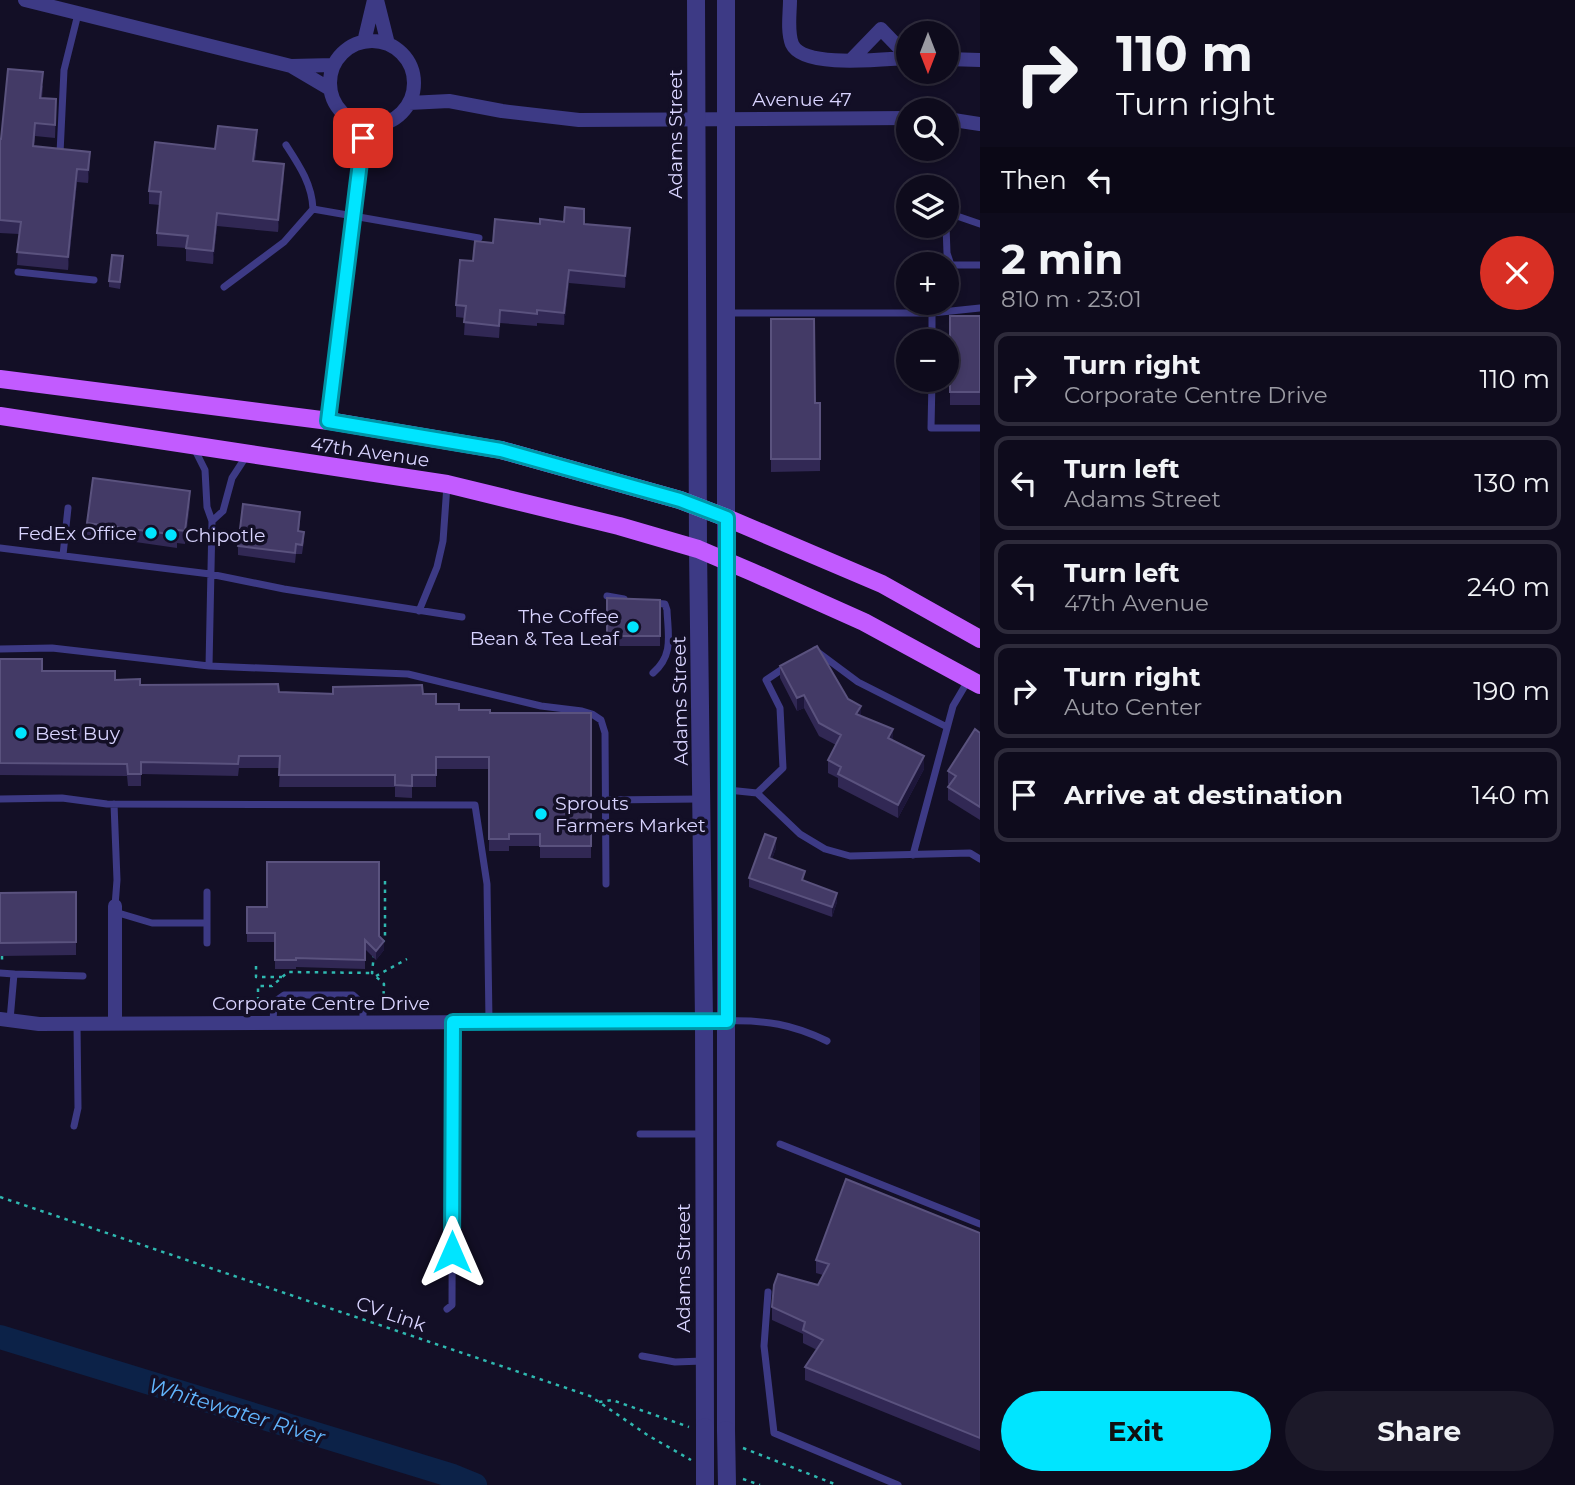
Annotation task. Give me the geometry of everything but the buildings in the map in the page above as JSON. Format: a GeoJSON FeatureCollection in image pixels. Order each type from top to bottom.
{"type":"FeatureCollection","features":[{"type":"Feature","properties":{"kind":"main road","name":"47th Avenue"},"geometry":{"type":"LineString","coordinates":[[0,379],[328,421],[501,450],[698,506],[881,584],[980,639]]}},
{"type":"Feature","properties":{"kind":"main road","name":"47th Avenue"},"geometry":{"type":"LineString","coordinates":[[0,416],[447,484],[619,526],[727,561],[864,622],[975,681]]}},
{"type":"Feature","properties":{"kind":"street"},"geometry":{"type":"LineString","coordinates":[[25,0],[291,66],[334,65]]}},
{"type":"Feature","properties":{"kind":"street"},"geometry":{"type":"LineString","coordinates":[[364,42],[375,0]]}},
{"type":"Feature","properties":{"kind":"street"},"geometry":{"type":"LineString","coordinates":[[375,0],[388,44]]}},
{"type":"Feature","properties":{"kind":"street","name":"Adams Street"},"geometry":{"type":"LineString","coordinates":[[696,0],[705,1485]]}},
{"type":"Feature","properties":{"kind":"street"},"geometry":{"type":"LineString","coordinates":[[726,0],[726,1438],[731,1480]]}},
{"type":"Feature","properties":{"kind":"street"},"geometry":{"type":"LineString","coordinates":[[790,0],[790,35],[793,46],[800,53],[813,59],[896,57]]}},
{"type":"Feature","properties":{"kind":"street"},"geometry":{"type":"LineString","coordinates":[[852,59],[881,29],[896,45]]}},
{"type":"Feature","properties":{"kind":"street"},"geometry":{"type":"LineString","coordinates":[[364,42],[388,44],[400,51],[413,74],[414,87],[408,103],[401,114],[390,121],[365,124],[352,120],[334,101],[330,89],[334,65],[346,50],[364,42]]}},
{"type":"Feature","properties":{"kind":"street"},"geometry":{"type":"LineString","coordinates":[[959,59],[980,60]]}},
{"type":"Feature","properties":{"kind":"street"},"geometry":{"type":"LineString","coordinates":[[291,66],[330,89]]}},
{"type":"Feature","properties":{"kind":"street"},"geometry":{"type":"LineString","coordinates":[[414,87],[449,101]]}},
{"type":"Feature","properties":{"kind":"street"},"geometry":{"type":"LineString","coordinates":[[408,103],[449,101]]}},
{"type":"Feature","properties":{"kind":"street","name":"Avenue 47"},"geometry":{"type":"LineString","coordinates":[[449,101],[502,111],[579,120],[896,118]]}},
{"type":"Feature","properties":{"kind":"street"},"geometry":{"type":"LineString","coordinates":[[959,121],[980,124]]}},
{"type":"Feature","properties":{"kind":"street"},"geometry":{"type":"LineString","coordinates":[[328,421],[365,124]]}},
{"type":"Feature","properties":{"kind":"street"},"geometry":{"type":"LineString","coordinates":[[115,909],[115,1024]]}},
{"type":"Feature","properties":{"kind":"street","name":"Corporate Centre Drive"},"geometry":{"type":"LineString","coordinates":[[5,1020],[39,1024],[727,1021]]}},
{"type":"Feature","properties":{"kind":"lane"},"geometry":{"type":"LineString","coordinates":[[60,153],[64,70],[78,14]]}},
{"type":"Feature","properties":{"kind":"lane"},"geometry":{"type":"LineString","coordinates":[[224,286],[284,242],[313,209],[313,195],[286,145]]}},
{"type":"Feature","properties":{"kind":"lane"},"geometry":{"type":"LineString","coordinates":[[313,209],[479,238]]}},
{"type":"Feature","properties":{"kind":"lane"},"geometry":{"type":"LineString","coordinates":[[959,217],[980,224]]}},
{"type":"Feature","properties":{"kind":"lane"},"geometry":{"type":"LineString","coordinates":[[959,265],[980,265]]}},
{"type":"Feature","properties":{"kind":"lane"},"geometry":{"type":"LineString","coordinates":[[18,272],[94,280]]}},
{"type":"Feature","properties":{"kind":"lane"},"geometry":{"type":"LineString","coordinates":[[959,310],[980,308]]}},
{"type":"Feature","properties":{"kind":"lane"},"geometry":{"type":"LineString","coordinates":[[727,313],[896,313]]}},
{"type":"Feature","properties":{"kind":"lane"},"geometry":{"type":"LineString","coordinates":[[932,392],[932,428],[980,428]]}},
{"type":"Feature","properties":{"kind":"lane"},"geometry":{"type":"LineString","coordinates":[[192,446],[205,470],[207,507],[212,521],[209,666]]}},
{"type":"Feature","properties":{"kind":"lane"},"geometry":{"type":"LineString","coordinates":[[212,521],[223,511],[232,478],[247,454]]}},
{"type":"Feature","properties":{"kind":"lane"},"geometry":{"type":"LineString","coordinates":[[419,611],[437,567],[443,541],[447,484]]}},
{"type":"Feature","properties":{"kind":"lane"},"geometry":{"type":"LineString","coordinates":[[63,555],[68,509]]}},
{"type":"Feature","properties":{"kind":"lane"},"geometry":{"type":"LineString","coordinates":[[0,548],[210,574],[284,589],[462,617]]}},
{"type":"Feature","properties":{"kind":"lane"},"geometry":{"type":"LineString","coordinates":[[607,596],[637,601]]}},
{"type":"Feature","properties":{"kind":"lane"},"geometry":{"type":"LineString","coordinates":[[646,602],[665,604],[667,610],[668,651],[662,665],[653,673]]}},
{"type":"Feature","properties":{"kind":"lane"},"geometry":{"type":"LineString","coordinates":[[0,649],[52,648],[209,666],[408,674],[541,706],[592,714],[601,720],[604,726],[606,884]]}},
{"type":"Feature","properties":{"kind":"lane"},"geometry":{"type":"LineString","coordinates":[[804,655],[814,649],[858,682],[947,727]]}},
{"type":"Feature","properties":{"kind":"lane"},"geometry":{"type":"LineString","coordinates":[[757,793],[783,768],[780,708],[766,680],[795,661]]}},
{"type":"Feature","properties":{"kind":"lane"},"geometry":{"type":"LineString","coordinates":[[914,855],[953,706],[975,681]]}},
{"type":"Feature","properties":{"kind":"lane"},"geometry":{"type":"LineString","coordinates":[[727,790],[757,793],[800,834],[825,849],[850,856],[970,853],[980,859]]}},
{"type":"Feature","properties":{"kind":"lane"},"geometry":{"type":"LineString","coordinates":[[0,799],[62,798],[114,804],[475,805],[487,884],[489,1021]]}},
{"type":"Feature","properties":{"kind":"lane"},"geometry":{"type":"LineString","coordinates":[[606,800],[702,799]]}},
{"type":"Feature","properties":{"kind":"lane"},"geometry":{"type":"LineString","coordinates":[[114,804],[117,880],[115,909],[152,923],[207,923]]}},
{"type":"Feature","properties":{"kind":"lane"},"geometry":{"type":"LineString","coordinates":[[207,892],[207,943]]}},
{"type":"Feature","properties":{"kind":"lane"},"geometry":{"type":"LineString","coordinates":[[1,969],[14,974],[83,976]]}},
{"type":"Feature","properties":{"kind":"lane"},"geometry":{"type":"LineString","coordinates":[[5,1020],[14,974]]}},
{"type":"Feature","properties":{"kind":"lane"},"geometry":{"type":"LineString","coordinates":[[273,1023],[274,1002],[284,995],[353,995],[363,1004],[363,1022]]}},
{"type":"Feature","properties":{"kind":"lane"},"geometry":{"type":"LineString","coordinates":[[727,1021],[776,1022],[803,1029],[827,1041]]}},
{"type":"Feature","properties":{"kind":"lane"},"geometry":{"type":"LineString","coordinates":[[447,1309],[452,1305],[453,1022]]}},
{"type":"Feature","properties":{"kind":"lane"},"geometry":{"type":"LineString","coordinates":[[74,1126],[78,1108],[77,1024]]}},
{"type":"Feature","properties":{"kind":"lane"},"geometry":{"type":"LineString","coordinates":[[640,1134],[704,1134]]}},
{"type":"Feature","properties":{"kind":"lane"},"geometry":{"type":"LineString","coordinates":[[780,1144],[980,1224]]}},
{"type":"Feature","properties":{"kind":"lane"},"geometry":{"type":"LineString","coordinates":[[768,1292],[764,1346],[774,1433],[898,1485]]}},
{"type":"Feature","properties":{"kind":"lane"},"geometry":{"type":"LineString","coordinates":[[642,1356],[675,1362],[705,1361]]}},
{"type":"Feature","properties":{"kind":"path"},"geometry":{"type":"LineString","coordinates":[[381,945],[385,939],[385,876]]}},
{"type":"Feature","properties":{"kind":"path"},"geometry":{"type":"LineString","coordinates":[[372,947],[376,951],[372,957],[372,973]]}},
{"type":"Feature","properties":{"kind":"path"},"geometry":{"type":"LineString","coordinates":[[1,969],[2,956]]}},
{"type":"Feature","properties":{"kind":"path"},"geometry":{"type":"LineString","coordinates":[[376,976],[407,959]]}},
{"type":"Feature","properties":{"kind":"path"},"geometry":{"type":"LineString","coordinates":[[256,966],[256,977],[282,977]]}},
{"type":"Feature","properties":{"kind":"path"},"geometry":{"type":"LineString","coordinates":[[258,1009],[258,986],[272,986],[288,972],[372,973],[384,984],[383,1009]]}},
{"type":"Feature","properties":{"kind":"path","name":"CV Link"},"geometry":{"type":"LineString","coordinates":[[0,1197],[590,1396],[684,1458],[696,1462]]}},
{"type":"Feature","properties":{"kind":"path"},"geometry":{"type":"LineString","coordinates":[[599,1402],[612,1400],[693,1429],[705,1428]]}},
{"type":"Feature","properties":{"kind":"path"},"geometry":{"type":"LineString","coordinates":[[726,1438],[837,1485]]}},
{"type":"Feature","properties":{"kind":"path"},"geometry":{"type":"LineString","coordinates":[[731,1480],[760,1485]]}},
{"type":"Feature","properties":{"kind":"waterway","name":"Whitewater River"},"geometry":{"type":"LineString","coordinates":[[0,1337],[475,1485]]}},
{"type":"Feature","properties":{"kind":"place","name":"FedEx Office"},"geometry":{"type":"Point","coordinates":[151,533]}},
{"type":"Feature","properties":{"kind":"place","name":"Chipotle"},"geometry":{"type":"Point","coordinates":[171,535]}},
{"type":"Feature","properties":{"kind":"place","name":"The Coffee Bean & Tea Leaf"},"geometry":{"type":"Point","coordinates":[633,627]}},
{"type":"Feature","properties":{"kind":"place","name":"Best Buy"},"geometry":{"type":"Point","coordinates":[21,733]}},
{"type":"Feature","properties":{"kind":"place","name":"Sprouts Farmers Market"},"geometry":{"type":"Point","coordinates":[541,814]}},
{"type":"Feature","properties":{"kind":"route"},"geometry":{"type":"LineString","coordinates":[[363,138],[328,421],[501,450],[680,500],[727,518],[727,1021],[453,1022],[452,1252]]}}]}
